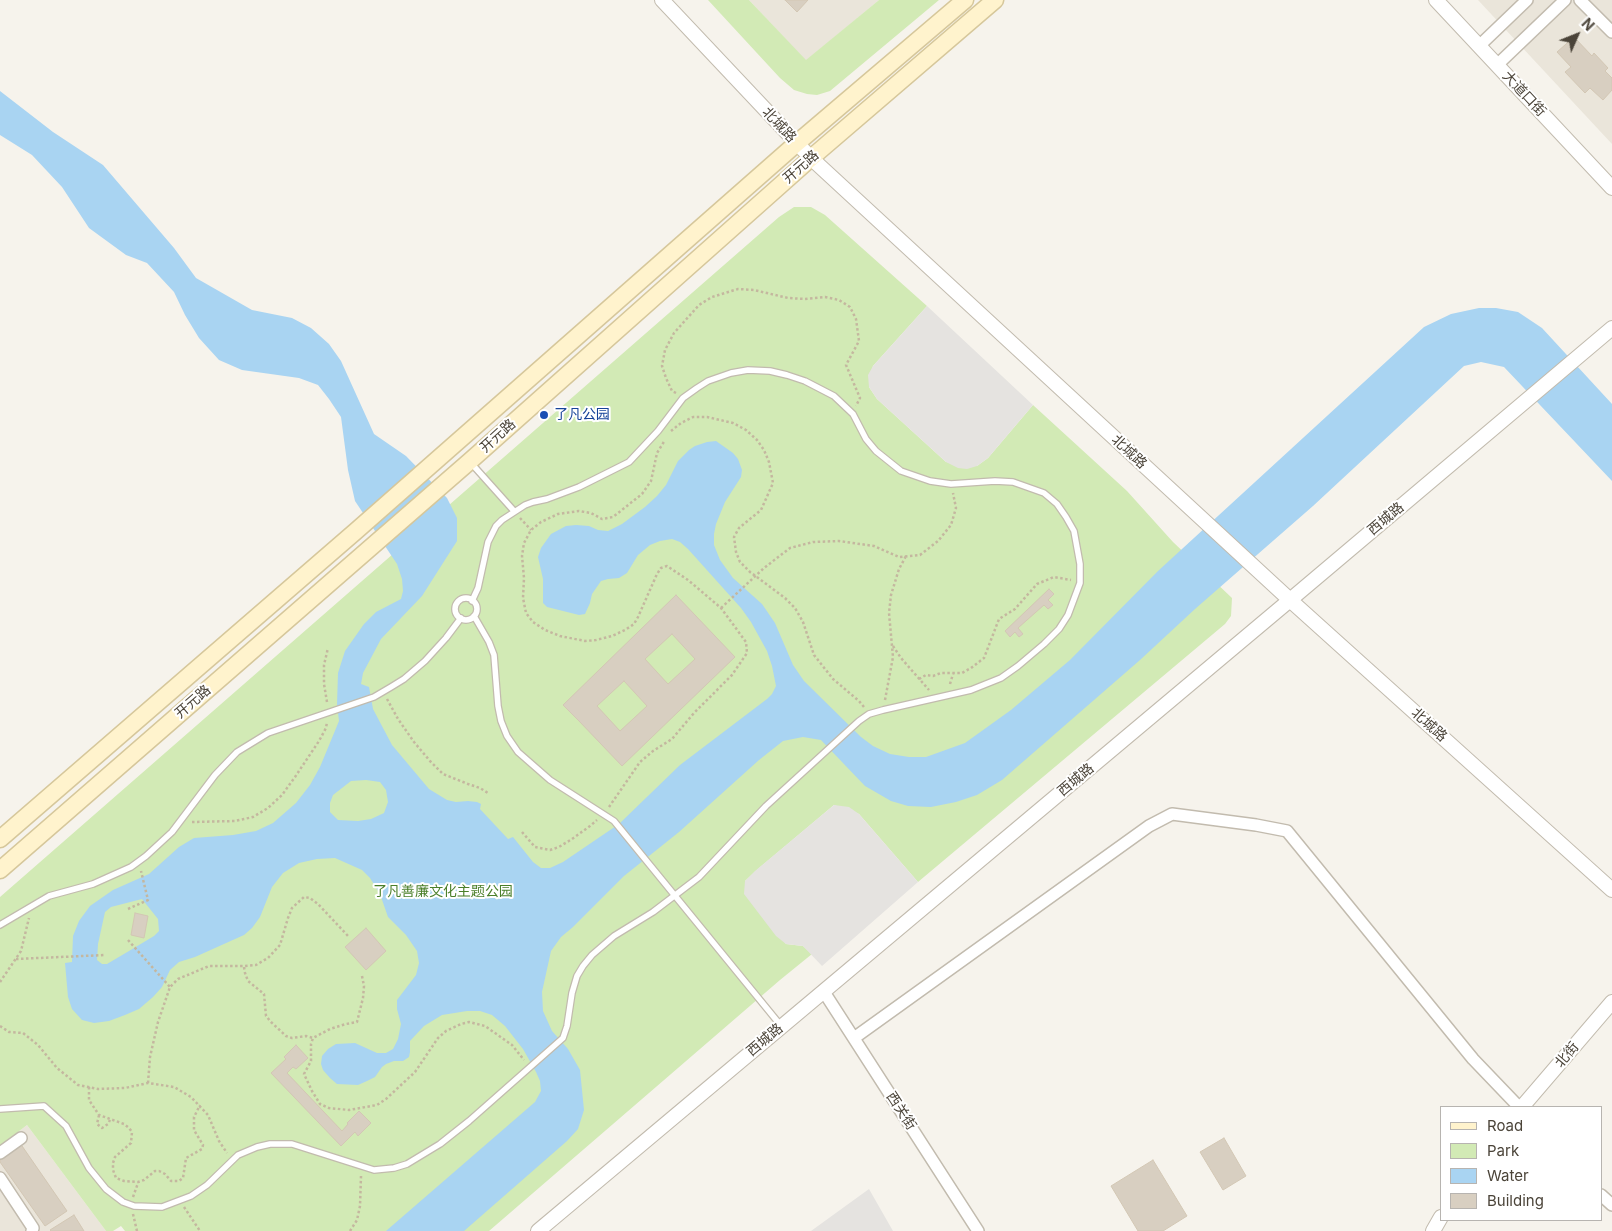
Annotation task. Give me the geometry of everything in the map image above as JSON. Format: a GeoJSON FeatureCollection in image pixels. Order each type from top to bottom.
{"type":"FeatureCollection","features":[{"type":"Feature","properties":{"kind":"main road","name":"开元路"},"geometry":{"type":"LineString","coordinates":[[0,838],[356,531],[797,143],[965,0]]}},
{"type":"Feature","properties":{"kind":"main road","name":"开元路"},"geometry":{"type":"LineString","coordinates":[[0,870],[369,550],[811,158],[995,0]]}},
{"type":"Feature","properties":{"kind":"street","name":"北城路"},"geometry":{"type":"LineString","coordinates":[[662,0],[811,158],[1290,600],[1612,890]]}},
{"type":"Feature","properties":{"kind":"street","name":"大道口街"},"geometry":{"type":"LineString","coordinates":[[1436,0],[1612,188]]}},
{"type":"Feature","properties":{"kind":"street"},"geometry":{"type":"LineString","coordinates":[[1479,46],[1526,0]]}},
{"type":"Feature","properties":{"kind":"street"},"geometry":{"type":"LineString","coordinates":[[1497,65],[1564,0]]}},
{"type":"Feature","properties":{"kind":"street"},"geometry":{"type":"LineString","coordinates":[[1580,0],[1612,32]]}},
{"type":"Feature","properties":{"kind":"street","name":"西城路"},"geometry":{"type":"LineString","coordinates":[[538,1231],[1612,328]]}},
{"type":"Feature","properties":{"kind":"street"},"geometry":{"type":"LineString","coordinates":[[854,1038],[1149,826],[1172,814],[1287,831],[1473,1059],[1519,1106]]}},
{"type":"Feature","properties":{"kind":"street","name":"西关街"},"geometry":{"type":"LineString","coordinates":[[824,992],[978,1231]]}},
{"type":"Feature","properties":{"kind":"street","name":"北街"},"geometry":{"type":"LineString","coordinates":[[1521,1106],[1612,1002]]}},
{"type":"Feature","properties":{"kind":"street"},"geometry":{"type":"LineString","coordinates":[[0,1152],[21,1138]]}},
{"type":"Feature","properties":{"kind":"street"},"geometry":{"type":"LineString","coordinates":[[0,1178],[33,1228],[32,1231]]}},
{"type":"Feature","properties":{"kind":"street"},"geometry":{"type":"LineString","coordinates":[[1602,1196],[1612,1206]]}},
{"type":"Feature","properties":{"kind":"street"},"geometry":{"type":"LineString","coordinates":[[1433,1231],[1440,1219]]}},
{"type":"Feature","properties":{"kind":"lane"},"geometry":{"type":"LineString","coordinates":[[0,1109],[44,1106],[66,1126],[89,1168],[106,1189],[123,1202],[134,1206],[162,1207],[191,1196],[207,1185],[238,1155],[257,1147],[286,1144],[297,1145],[374,1170],[394,1168],[407,1164],[440,1144],[469,1121],[563,1038],[577,976],[592,955],[614,936],[642,920],[675,896],[705,871],[766,806],[855,725],[869,714],[971,690],[1000,678],[1018,666],[1059,629],[1068,615],[1080,583],[1080,564],[1074,531],[1057,504],[1044,494],[1013,482],[995,481],[951,484],[922,479],[901,471],[876,451],[866,439],[853,414],[834,396],[805,381],[770,371],[748,370],[731,373],[708,381],[683,398],[658,431],[629,462],[579,488],[534,502],[514,511],[502,520],[491,535],[478,588],[472,601]]}},
{"type":"Feature","properties":{"kind":"lane"},"geometry":{"type":"LineString","coordinates":[[470,461],[514,511]]}},
{"type":"Feature","properties":{"kind":"lane"},"geometry":{"type":"LineString","coordinates":[[474,616],[468,619],[461,618],[455,610],[458,601],[464,598],[472,601],[476,609],[474,616],[494,655],[501,721],[512,744],[518,752],[550,780],[614,822],[782,1027]]}},
{"type":"Feature","properties":{"kind":"lane"},"geometry":{"type":"LineString","coordinates":[[0,925],[49,896],[93,884],[131,866],[159,844],[180,822],[214,775],[237,752],[268,733],[374,697],[383,692],[417,668],[446,638],[461,618]]}},
{"type":"Feature","properties":{"kind":"path"},"geometry":{"type":"LineString","coordinates":[[683,398],[672,391],[662,366],[664,350],[674,333],[699,306],[712,296],[738,289],[754,290],[788,298],[824,297],[839,300],[850,307],[856,319],[859,341],[846,365],[860,398],[853,414]]}},
{"type":"Feature","properties":{"kind":"path"},"geometry":{"type":"LineString","coordinates":[[522,832],[535,847],[550,850],[559,847],[583,832],[603,814],[640,762],[672,739],[694,713],[732,675],[747,653],[746,642],[721,608],[688,580],[667,566],[661,568],[634,624],[612,636],[585,641],[560,636],[545,630],[533,622],[526,613],[523,598],[522,556],[524,544],[531,530],[541,522],[567,512],[591,513],[602,519],[612,517],[642,494],[652,481],[657,453],[670,431],[681,423],[693,418],[707,417],[740,427],[752,435],[764,450],[769,462],[773,483],[761,510],[739,528],[734,537],[736,552],[740,562],[795,608],[803,622],[814,655],[833,679],[859,701],[869,714]]}},
{"type":"Feature","properties":{"kind":"path"},"geometry":{"type":"LineString","coordinates":[[721,608],[790,548],[813,542],[839,541],[874,546],[899,557],[920,555],[938,541],[951,524],[956,508],[951,484]]}},
{"type":"Feature","properties":{"kind":"path"},"geometry":{"type":"LineString","coordinates":[[514,511],[531,530]]}},
{"type":"Feature","properties":{"kind":"path"},"geometry":{"type":"LineString","coordinates":[[883,710],[892,664],[889,613],[891,595],[899,569],[906,556]]}},
{"type":"Feature","properties":{"kind":"path"},"geometry":{"type":"LineString","coordinates":[[918,679],[926,675],[962,673],[977,664],[984,658],[999,619],[1015,609],[1037,584],[1054,577],[1080,583]]}},
{"type":"Feature","properties":{"kind":"path"},"geometry":{"type":"LineString","coordinates":[[892,645],[918,679],[938,698]]}},
{"type":"Feature","properties":{"kind":"path"},"geometry":{"type":"LineString","coordinates":[[180,822],[235,821],[253,817],[268,808],[282,795],[326,728],[329,712],[324,684],[324,664],[328,648]]}},
{"type":"Feature","properties":{"kind":"path"},"geometry":{"type":"LineString","coordinates":[[383,692],[398,719],[430,761],[443,774],[488,793]]}},
{"type":"Feature","properties":{"kind":"path"},"geometry":{"type":"LineString","coordinates":[[128,909],[148,900],[142,875]]}},
{"type":"Feature","properties":{"kind":"path"},"geometry":{"type":"LineString","coordinates":[[148,1083],[148,1070],[153,1040],[161,1010],[170,987],[183,976],[209,966],[256,965],[268,958],[280,945],[292,908],[304,897],[310,898],[318,904],[349,938]]}},
{"type":"Feature","properties":{"kind":"path"},"geometry":{"type":"LineString","coordinates":[[0,982],[21,951],[32,906]]}},
{"type":"Feature","properties":{"kind":"path"},"geometry":{"type":"LineString","coordinates":[[128,940],[170,987]]}},
{"type":"Feature","properties":{"kind":"path"},"geometry":{"type":"LineString","coordinates":[[16,959],[105,955]]}},
{"type":"Feature","properties":{"kind":"path"},"geometry":{"type":"LineString","coordinates":[[244,966],[248,981],[264,994],[266,1016],[271,1022],[286,1036],[292,1038],[306,1036],[313,1038]]}},
{"type":"Feature","properties":{"kind":"path"},"geometry":{"type":"LineString","coordinates":[[362,976],[364,986],[363,998],[357,1022],[330,1029],[313,1038],[311,1044],[311,1061],[304,1074],[320,1104],[329,1108],[349,1110],[377,1105],[415,1072],[438,1038],[453,1028],[469,1022],[485,1026],[504,1038],[530,1068]]}},
{"type":"Feature","properties":{"kind":"path"},"geometry":{"type":"LineString","coordinates":[[0,1026],[9,1032],[23,1033],[38,1045],[57,1068],[78,1085],[125,1088],[148,1083],[174,1087],[191,1097],[208,1115],[216,1130],[219,1141],[232,1160]]}},
{"type":"Feature","properties":{"kind":"path"},"geometry":{"type":"LineString","coordinates":[[89,1087],[89,1100],[99,1115],[124,1124],[132,1132],[131,1144],[115,1157],[113,1163],[113,1170],[116,1178],[119,1180],[138,1182],[144,1180],[155,1171],[160,1171],[171,1181],[179,1181],[183,1178],[186,1158],[202,1150],[203,1145],[194,1130],[194,1117],[200,1106]]}},
{"type":"Feature","properties":{"kind":"path"},"geometry":{"type":"LineString","coordinates":[[99,1115],[97,1124],[102,1128],[110,1120]]}},
{"type":"Feature","properties":{"kind":"path"},"geometry":{"type":"LineString","coordinates":[[350,1231],[357,1220],[360,1206],[361,1167]]}},
{"type":"Feature","properties":{"kind":"path"},"geometry":{"type":"LineString","coordinates":[[119,1180],[119,1185]]}},
{"type":"Feature","properties":{"kind":"path"},"geometry":{"type":"LineString","coordinates":[[131,1199],[136,1192],[138,1182]]}},
{"type":"Feature","properties":{"kind":"path"},"geometry":{"type":"LineString","coordinates":[[181,1200],[200,1231]]}},
{"type":"Feature","properties":{"kind":"path"},"geometry":{"type":"LineString","coordinates":[[134,1206],[133,1217],[137,1231]]}},
{"type":"Feature","properties":{"kind":"shaded area"},"geometry":{"type":"Polygon","coordinates":[[[749,0],[879,0],[806,61],[749,0]]]}},
{"type":"Feature","properties":{"kind":"shaded area"},"geometry":{"type":"Polygon","coordinates":[[[1478,0],[1612,0],[1612,144],[1478,0]]]}},
{"type":"Feature","properties":{"kind":"shaded area"},"geometry":{"type":"Polygon","coordinates":[[[927,306],[1033,405],[988,458],[977,466],[967,469],[958,468],[946,462],[877,399],[869,387],[868,375],[873,366],[927,306]]]}},
{"type":"Feature","properties":{"kind":"shaded area"},"geometry":{"type":"Polygon","coordinates":[[[834,805],[849,807],[859,814],[918,882],[822,966],[803,946],[786,944],[776,936],[744,894],[745,881],[755,871],[834,805]]]}},
{"type":"Feature","properties":{"kind":"shaded area"},"geometry":{"type":"Polygon","coordinates":[[[27,1125],[106,1231],[0,1231],[0,1146],[27,1125]]]}},
{"type":"Feature","properties":{"kind":"shaded area"},"geometry":{"type":"Polygon","coordinates":[[[869,1189],[893,1231],[811,1231],[869,1189]]]}},
{"type":"Feature","properties":{"kind":"green space"},"geometry":{"type":"Polygon","coordinates":[[[708,0],[749,0],[806,60],[879,0],[939,0],[830,91],[817,95],[794,90],[780,78],[708,0]]]}},
{"type":"Feature","properties":{"kind":"green space","name":"了凡善廉文化主题公园"},"geometry":{"type":"Polygon","coordinates":[[[794,207],[811,207],[825,215],[927,306],[873,366],[869,387],[877,399],[946,462],[977,466],[988,458],[1033,405],[1127,491],[1173,542],[1232,598],[1231,616],[1225,624],[918,882],[859,814],[834,805],[745,881],[786,944],[803,946],[812,954],[489,1231],[125,1231],[121,1226],[113,1231],[106,1231],[27,1125],[0,1146],[0,897],[779,217],[794,207]]]}},
{"type":"Feature","properties":{"kind":"water"},"geometry":{"type":"Polygon","coordinates":[[[0,91],[53,132],[103,165],[174,248],[196,278],[252,310],[292,318],[311,328],[329,344],[341,361],[374,434],[406,456],[447,498],[457,518],[457,541],[422,596],[381,639],[363,673],[361,684],[369,687],[373,709],[392,745],[429,789],[447,800],[477,802],[481,804],[480,809],[508,839],[513,837],[533,862],[541,868],[550,868],[563,862],[619,824],[680,765],[767,699],[776,686],[767,651],[751,622],[741,608],[688,549],[680,542],[672,539],[650,545],[638,555],[627,573],[619,578],[601,581],[592,594],[585,614],[579,615],[547,607],[543,603],[543,579],[538,557],[541,548],[551,534],[566,526],[589,526],[598,530],[608,531],[622,524],[657,496],[666,485],[678,461],[695,446],[716,441],[733,453],[738,459],[742,470],[741,477],[725,502],[716,524],[714,545],[720,560],[733,578],[762,604],[775,623],[793,665],[804,681],[861,737],[873,746],[890,754],[909,757],[926,757],[965,743],[1011,710],[1070,660],[1158,571],[1424,327],[1451,314],[1479,308],[1496,308],[1518,312],[1542,328],[1612,404],[1612,481],[1504,367],[1481,362],[1464,366],[1313,506],[1195,609],[1140,660],[1002,780],[977,795],[931,807],[908,806],[891,801],[865,786],[821,740],[803,737],[783,741],[759,760],[679,832],[624,876],[561,937],[551,951],[542,992],[543,1011],[552,1031],[568,1049],[580,1070],[584,1110],[578,1129],[567,1141],[464,1231],[386,1231],[535,1102],[541,1091],[540,1081],[523,1049],[505,1026],[492,1015],[480,1011],[442,1015],[424,1026],[410,1041],[409,1057],[403,1061],[394,1061],[386,1064],[375,1077],[358,1085],[337,1084],[323,1070],[321,1064],[322,1056],[336,1044],[355,1043],[377,1053],[386,1053],[393,1049],[398,1039],[401,1024],[397,1000],[416,975],[419,963],[417,951],[406,935],[388,917],[380,894],[370,878],[362,870],[335,858],[299,863],[283,873],[272,887],[260,917],[244,935],[195,957],[179,962],[170,970],[162,987],[139,1009],[109,1021],[94,1023],[82,1020],[72,1009],[68,997],[65,963],[72,962],[73,936],[79,921],[90,906],[113,890],[149,874],[179,847],[194,838],[256,831],[273,823],[296,803],[310,785],[320,767],[339,721],[337,704],[338,673],[345,651],[364,624],[376,612],[401,599],[403,591],[402,579],[397,564],[355,501],[348,470],[341,417],[318,385],[299,378],[242,370],[219,360],[199,338],[174,292],[147,263],[126,255],[89,228],[62,187],[32,155],[0,135],[0,91]],[[366,780],[351,781],[333,795],[330,803],[330,812],[338,820],[358,821],[371,819],[384,813],[388,802],[386,790],[380,782],[366,780]],[[142,899],[111,907],[105,912],[98,944],[97,960],[102,964],[107,964],[154,936],[159,931],[158,919],[142,899]]]}},
{"type":"Feature","properties":{"kind":"building"},"geometry":{"type":"Polygon","coordinates":[[[785,0],[808,0],[797,12],[785,0]]]}},
{"type":"Feature","properties":{"kind":"building"},"geometry":{"type":"Polygon","coordinates":[[[1574,37],[1592,56],[1594,53],[1608,68],[1605,71],[1612,78],[1612,90],[1603,100],[1590,88],[1585,93],[1565,72],[1571,67],[1557,52],[1574,37]]]}},
{"type":"Feature","properties":{"kind":"building"},"geometry":{"type":"Polygon","coordinates":[[[1049,589],[1054,594],[1048,600],[1053,605],[1048,609],[1044,605],[1018,628],[1023,634],[1019,637],[1015,632],[1010,637],[1005,631],[1049,589]]]}},
{"type":"Feature","properties":{"kind":"building"},"geometry":{"type":"Polygon","coordinates":[[[676,595],[735,657],[622,766],[563,705],[676,595]],[[672,634],[645,659],[668,684],[695,659],[672,634]],[[624,681],[597,706],[620,731],[647,706],[624,681]]]}},
{"type":"Feature","properties":{"kind":"building"},"geometry":{"type":"Polygon","coordinates":[[[135,913],[148,916],[144,938],[131,935],[135,913]]]}},
{"type":"Feature","properties":{"kind":"building"},"geometry":{"type":"Polygon","coordinates":[[[366,928],[386,951],[366,970],[345,947],[366,928]]]}},
{"type":"Feature","properties":{"kind":"building"},"geometry":{"type":"Polygon","coordinates":[[[296,1045],[308,1058],[296,1069],[293,1067],[287,1073],[342,1131],[359,1111],[371,1123],[358,1136],[355,1132],[341,1146],[271,1073],[286,1059],[284,1057],[296,1045]]]}},
{"type":"Feature","properties":{"kind":"building"},"geometry":{"type":"Polygon","coordinates":[[[1224,1138],[1246,1176],[1223,1190],[1200,1152],[1224,1138]]]}},
{"type":"Feature","properties":{"kind":"building"},"geometry":{"type":"Polygon","coordinates":[[[20,1143],[67,1211],[45,1226],[0,1162],[0,1158],[20,1143]]]}},
{"type":"Feature","properties":{"kind":"building"},"geometry":{"type":"Polygon","coordinates":[[[1153,1160],[1187,1216],[1163,1231],[1138,1231],[1111,1186],[1153,1160]]]}},
{"type":"Feature","properties":{"kind":"building"},"geometry":{"type":"Polygon","coordinates":[[[74,1215],[84,1231],[50,1230],[74,1215]]]}},
{"type":"Feature","properties":{"kind":"place","name":"了凡公园"},"geometry":{"type":"Point","coordinates":[544,415]}}]}
